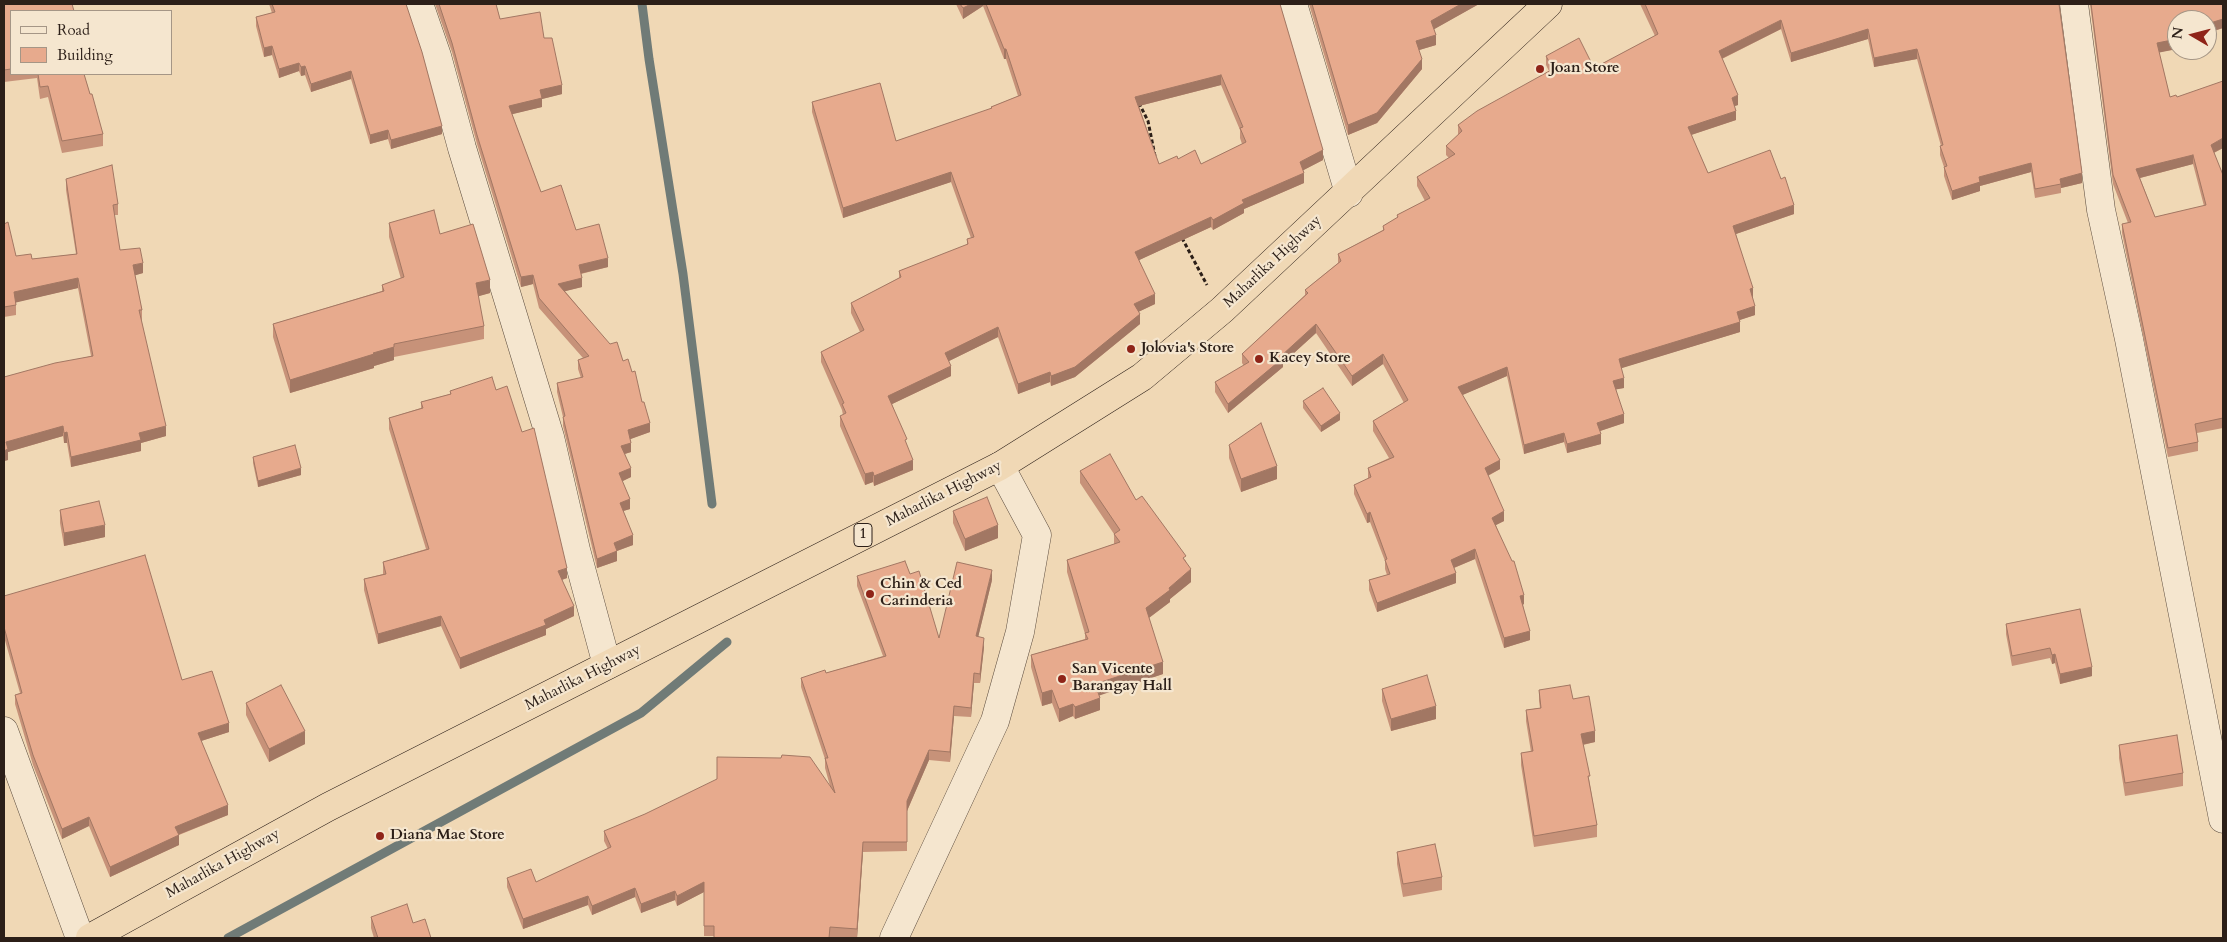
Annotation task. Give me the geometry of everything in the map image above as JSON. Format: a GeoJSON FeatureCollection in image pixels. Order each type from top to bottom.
{"type":"FeatureCollection","features":[{"type":"Feature","properties":{"kind":"highway","name":"Maharlika Highway"},"geometry":{"type":"LineString","coordinates":[[90,938],[328,807],[1000,466],[1142,378],[1222,310],[1349,193],[1548,4]]}},
{"type":"Feature","properties":{"kind":"street"},"geometry":{"type":"LineString","coordinates":[[419,4],[437,56],[462,148],[550,437],[576,550],[607,666]]}},
{"type":"Feature","properties":{"kind":"street"},"geometry":{"type":"LineString","coordinates":[[1293,4],[1349,193]]}},
{"type":"Feature","properties":{"kind":"street"},"geometry":{"type":"LineString","coordinates":[[2074,4],[2101,210],[2223,819]]}},
{"type":"Feature","properties":{"kind":"street"},"geometry":{"type":"LineString","coordinates":[[894,938],[995,722],[1020,632],[1037,535],[1000,466]]}},
{"type":"Feature","properties":{"kind":"street"},"geometry":{"type":"LineString","coordinates":[[4,731],[80,938]]}},
{"type":"Feature","properties":{"kind":"path"},"geometry":{"type":"LineString","coordinates":[[1136,97],[1148,121],[1157,165]]}},
{"type":"Feature","properties":{"kind":"path"},"geometry":{"type":"LineString","coordinates":[[1179,230],[1185,248],[1222,310]]}},
{"type":"Feature","properties":{"kind":"building"},"geometry":{"type":"Polygon","coordinates":[[[4,4],[72,4],[74,10],[10,10],[10,69],[4,70],[4,4]]]}},
{"type":"Feature","properties":{"kind":"building"},"geometry":{"type":"Polygon","coordinates":[[[272,4],[406,4],[422,52],[442,126],[391,140],[388,130],[370,135],[351,71],[311,84],[305,66],[301,67],[299,63],[279,69],[272,46],[264,48],[256,17],[275,12],[272,4]]]}},
{"type":"Feature","properties":{"kind":"building"},"geometry":{"type":"Polygon","coordinates":[[[439,4],[496,4],[500,19],[540,12],[544,38],[552,38],[562,85],[540,90],[542,98],[509,106],[541,192],[561,185],[576,230],[599,224],[608,258],[579,265],[582,278],[558,284],[610,344],[617,342],[623,361],[628,359],[632,372],[635,371],[642,402],[644,402],[650,423],[628,430],[631,443],[621,446],[631,468],[619,473],[630,499],[620,503],[633,535],[614,543],[617,551],[597,559],[563,417],[565,416],[557,383],[583,377],[578,360],[589,356],[539,298],[533,275],[521,277],[439,4]]]}},
{"type":"Feature","properties":{"kind":"building"},"geometry":{"type":"Polygon","coordinates":[[[960,4],[971,4],[963,8],[960,4]]]}},
{"type":"Feature","properties":{"kind":"building"},"geometry":{"type":"Polygon","coordinates":[[[986,4],[1280,4],[1323,150],[1300,162],[1304,173],[1242,200],[1244,203],[1213,220],[1211,217],[1135,252],[1155,294],[1134,304],[1140,314],[1075,367],[1051,376],[1050,372],[1018,384],[998,327],[945,353],[951,366],[888,396],[907,439],[905,440],[913,460],[874,476],[873,472],[865,474],[840,416],[846,413],[842,404],[844,403],[821,352],[864,330],[851,303],[901,277],[899,271],[968,244],[967,239],[974,237],[951,172],[843,208],[812,102],[880,83],[896,141],[992,108],[1021,95],[1006,49],[1004,49],[986,4]],[[1221,75],[1135,97],[1159,164],[1177,156],[1178,159],[1195,150],[1201,164],[1246,142],[1240,128],[1243,127],[1221,75]]]}},
{"type":"Feature","properties":{"kind":"building"},"geometry":{"type":"Polygon","coordinates":[[[1312,4],[1461,4],[1431,21],[1436,35],[1416,41],[1422,59],[1377,113],[1348,125],[1312,4]]]}},
{"type":"Feature","properties":{"kind":"building"},"geometry":{"type":"Polygon","coordinates":[[[1645,4],[2059,4],[2082,173],[2060,179],[2061,184],[2035,189],[2031,163],[1979,177],[1980,182],[1952,191],[1944,167],[1947,166],[1940,146],[1943,145],[1917,49],[1874,58],[1868,29],[1791,53],[1781,20],[1719,51],[1738,95],[1732,98],[1736,111],[1688,127],[1708,173],[1770,150],[1781,179],[1785,177],[1794,205],[1733,226],[1753,288],[1750,289],[1755,306],[1737,312],[1740,322],[1619,359],[1624,378],[1613,381],[1624,414],[1597,423],[1601,434],[1567,444],[1564,433],[1524,445],[1507,367],[1458,387],[1500,460],[1485,468],[1504,511],[1492,518],[1512,561],[1514,561],[1524,595],[1520,596],[1530,631],[1504,638],[1475,549],[1451,560],[1456,573],[1377,603],[1369,580],[1390,574],[1385,560],[1387,559],[1370,512],[1367,514],[1354,485],[1371,477],[1368,468],[1394,457],[1373,421],[1408,400],[1383,354],[1352,376],[1316,324],[1281,356],[1283,358],[1228,404],[1215,382],[1249,362],[1242,354],[1308,293],[1305,290],[1341,261],[1338,254],[1384,230],[1383,226],[1398,217],[1397,215],[1430,198],[1417,177],[1455,154],[1446,146],[1462,131],[1458,125],[1477,111],[1553,69],[1546,56],[1579,38],[1594,68],[1658,34],[1645,4]]]}},
{"type":"Feature","properties":{"kind":"building"},"geometry":{"type":"Polygon","coordinates":[[[2091,4],[2223,4],[2223,19],[2217,21],[2217,10],[2167,10],[2167,41],[2157,43],[2170,97],[2176,95],[2177,97],[2223,81],[2223,138],[2211,145],[2223,175],[2223,418],[2195,424],[2198,442],[2168,448],[2122,224],[2131,222],[2113,175],[2091,4]],[[2193,155],[2136,169],[2155,217],[2206,205],[2193,155]]]}},
{"type":"Feature","properties":{"kind":"building"},"geometry":{"type":"Polygon","coordinates":[[[38,75],[84,75],[90,94],[92,94],[103,134],[62,141],[48,86],[40,87],[38,75]]]}},
{"type":"Feature","properties":{"kind":"building"},"geometry":{"type":"Polygon","coordinates":[[[112,165],[118,204],[113,205],[120,250],[140,248],[143,263],[133,265],[142,310],[139,310],[166,426],[139,433],[141,440],[71,457],[67,432],[64,433],[63,426],[6,442],[8,449],[4,451],[4,377],[55,363],[93,356],[78,278],[14,292],[16,305],[4,307],[4,224],[8,222],[16,256],[31,254],[32,259],[77,254],[66,179],[112,165]]]}},
{"type":"Feature","properties":{"kind":"building"},"geometry":{"type":"Polygon","coordinates":[[[434,210],[440,234],[473,224],[490,280],[476,283],[484,326],[394,344],[394,347],[374,354],[290,380],[273,324],[384,291],[382,285],[404,277],[389,223],[434,210]]]}},
{"type":"Feature","properties":{"kind":"building"},"geometry":{"type":"Polygon","coordinates":[[[492,377],[496,390],[507,386],[522,432],[534,428],[567,568],[558,571],[574,606],[544,620],[546,625],[460,658],[441,616],[378,634],[364,579],[386,574],[383,562],[429,549],[389,418],[423,408],[421,402],[451,394],[450,391],[492,377]]]}},
{"type":"Feature","properties":{"kind":"building"},"geometry":{"type":"Polygon","coordinates":[[[1323,388],[1340,413],[1321,426],[1303,401],[1323,388]]]}},
{"type":"Feature","properties":{"kind":"building"},"geometry":{"type":"Polygon","coordinates":[[[1261,423],[1277,466],[1241,479],[1229,445],[1261,423]]]}},
{"type":"Feature","properties":{"kind":"building"},"geometry":{"type":"Polygon","coordinates":[[[295,445],[301,468],[258,481],[253,457],[295,445]]]}},
{"type":"Feature","properties":{"kind":"building"},"geometry":{"type":"Polygon","coordinates":[[[1110,454],[1136,500],[1142,496],[1186,556],[1183,558],[1191,569],[1169,588],[1170,590],[1146,608],[1163,662],[1095,684],[1100,698],[1075,707],[1073,704],[1059,709],[1052,690],[1042,693],[1031,655],[1088,639],[1085,633],[1089,632],[1067,560],[1120,542],[1114,534],[1120,530],[1080,471],[1110,454]]]}},
{"type":"Feature","properties":{"kind":"building"},"geometry":{"type":"Polygon","coordinates":[[[987,497],[998,525],[965,539],[953,511],[987,497]]]}},
{"type":"Feature","properties":{"kind":"building"},"geometry":{"type":"Polygon","coordinates":[[[99,501],[105,525],[64,533],[60,510],[99,501]]]}},
{"type":"Feature","properties":{"kind":"building"},"geometry":{"type":"Polygon","coordinates":[[[145,555],[182,680],[212,671],[229,723],[198,733],[228,805],[175,827],[179,835],[110,867],[89,817],[62,829],[33,755],[15,695],[22,693],[4,627],[4,596],[145,555]]]}},
{"type":"Feature","properties":{"kind":"building"},"geometry":{"type":"Polygon","coordinates":[[[905,561],[910,574],[919,571],[939,638],[957,562],[992,570],[976,636],[984,638],[980,674],[974,673],[971,708],[954,706],[950,752],[929,750],[907,801],[907,842],[863,842],[857,929],[830,927],[829,938],[714,938],[714,926],[704,926],[704,882],[677,896],[675,891],[641,904],[635,888],[592,906],[588,896],[523,919],[507,878],[531,869],[536,882],[611,847],[604,831],[645,814],[717,779],[717,757],[781,758],[782,755],[810,757],[835,793],[825,758],[828,758],[801,678],[825,670],[826,673],[886,656],[857,576],[905,561]]]}},
{"type":"Feature","properties":{"kind":"building"},"geometry":{"type":"Polygon","coordinates":[[[2080,609],[2092,667],[2060,674],[2055,654],[2052,655],[2050,648],[2012,656],[2006,624],[2080,609]]]}},
{"type":"Feature","properties":{"kind":"building"},"geometry":{"type":"Polygon","coordinates":[[[1427,675],[1436,706],[1391,719],[1382,689],[1427,675]]]}},
{"type":"Feature","properties":{"kind":"building"},"geometry":{"type":"Polygon","coordinates":[[[281,685],[305,731],[269,749],[246,703],[281,685]]]}},
{"type":"Feature","properties":{"kind":"building"},"geometry":{"type":"Polygon","coordinates":[[[1570,685],[1573,699],[1589,696],[1595,731],[1581,734],[1590,776],[1588,776],[1597,825],[1534,836],[1521,753],[1533,751],[1526,710],[1541,708],[1539,690],[1570,685]]]}},
{"type":"Feature","properties":{"kind":"building"},"geometry":{"type":"Polygon","coordinates":[[[2177,735],[2183,773],[2125,783],[2119,745],[2177,735]]]}},
{"type":"Feature","properties":{"kind":"building"},"geometry":{"type":"Polygon","coordinates":[[[1435,844],[1442,877],[1403,884],[1397,852],[1435,844]]]}},
{"type":"Feature","properties":{"kind":"building"},"geometry":{"type":"Polygon","coordinates":[[[407,904],[413,923],[425,919],[431,938],[378,938],[371,917],[407,904]]]}},
{"type":"Feature","properties":{"kind":"waterway"},"geometry":{"type":"LineString","coordinates":[[642,4],[683,274],[712,504]]}},
{"type":"Feature","properties":{"kind":"waterway"},"geometry":{"type":"LineString","coordinates":[[228,938],[641,713],[727,642]]}},
{"type":"Feature","properties":{"kind":"place","name":"Joan Store"},"geometry":{"type":"Point","coordinates":[1540,69]}},
{"type":"Feature","properties":{"kind":"place","name":"Jolovia's Store"},"geometry":{"type":"Point","coordinates":[1131,349]}},
{"type":"Feature","properties":{"kind":"place","name":"Kacey Store"},"geometry":{"type":"Point","coordinates":[1259,359]}},
{"type":"Feature","properties":{"kind":"place","name":"Chin & Ced Carinderia"},"geometry":{"type":"Point","coordinates":[870,594]}},
{"type":"Feature","properties":{"kind":"place","name":"San Vicente Barangay Hall"},"geometry":{"type":"Point","coordinates":[1062,679]}},
{"type":"Feature","properties":{"kind":"place","name":"Diana Mae Store"},"geometry":{"type":"Point","coordinates":[380,836]}}]}
